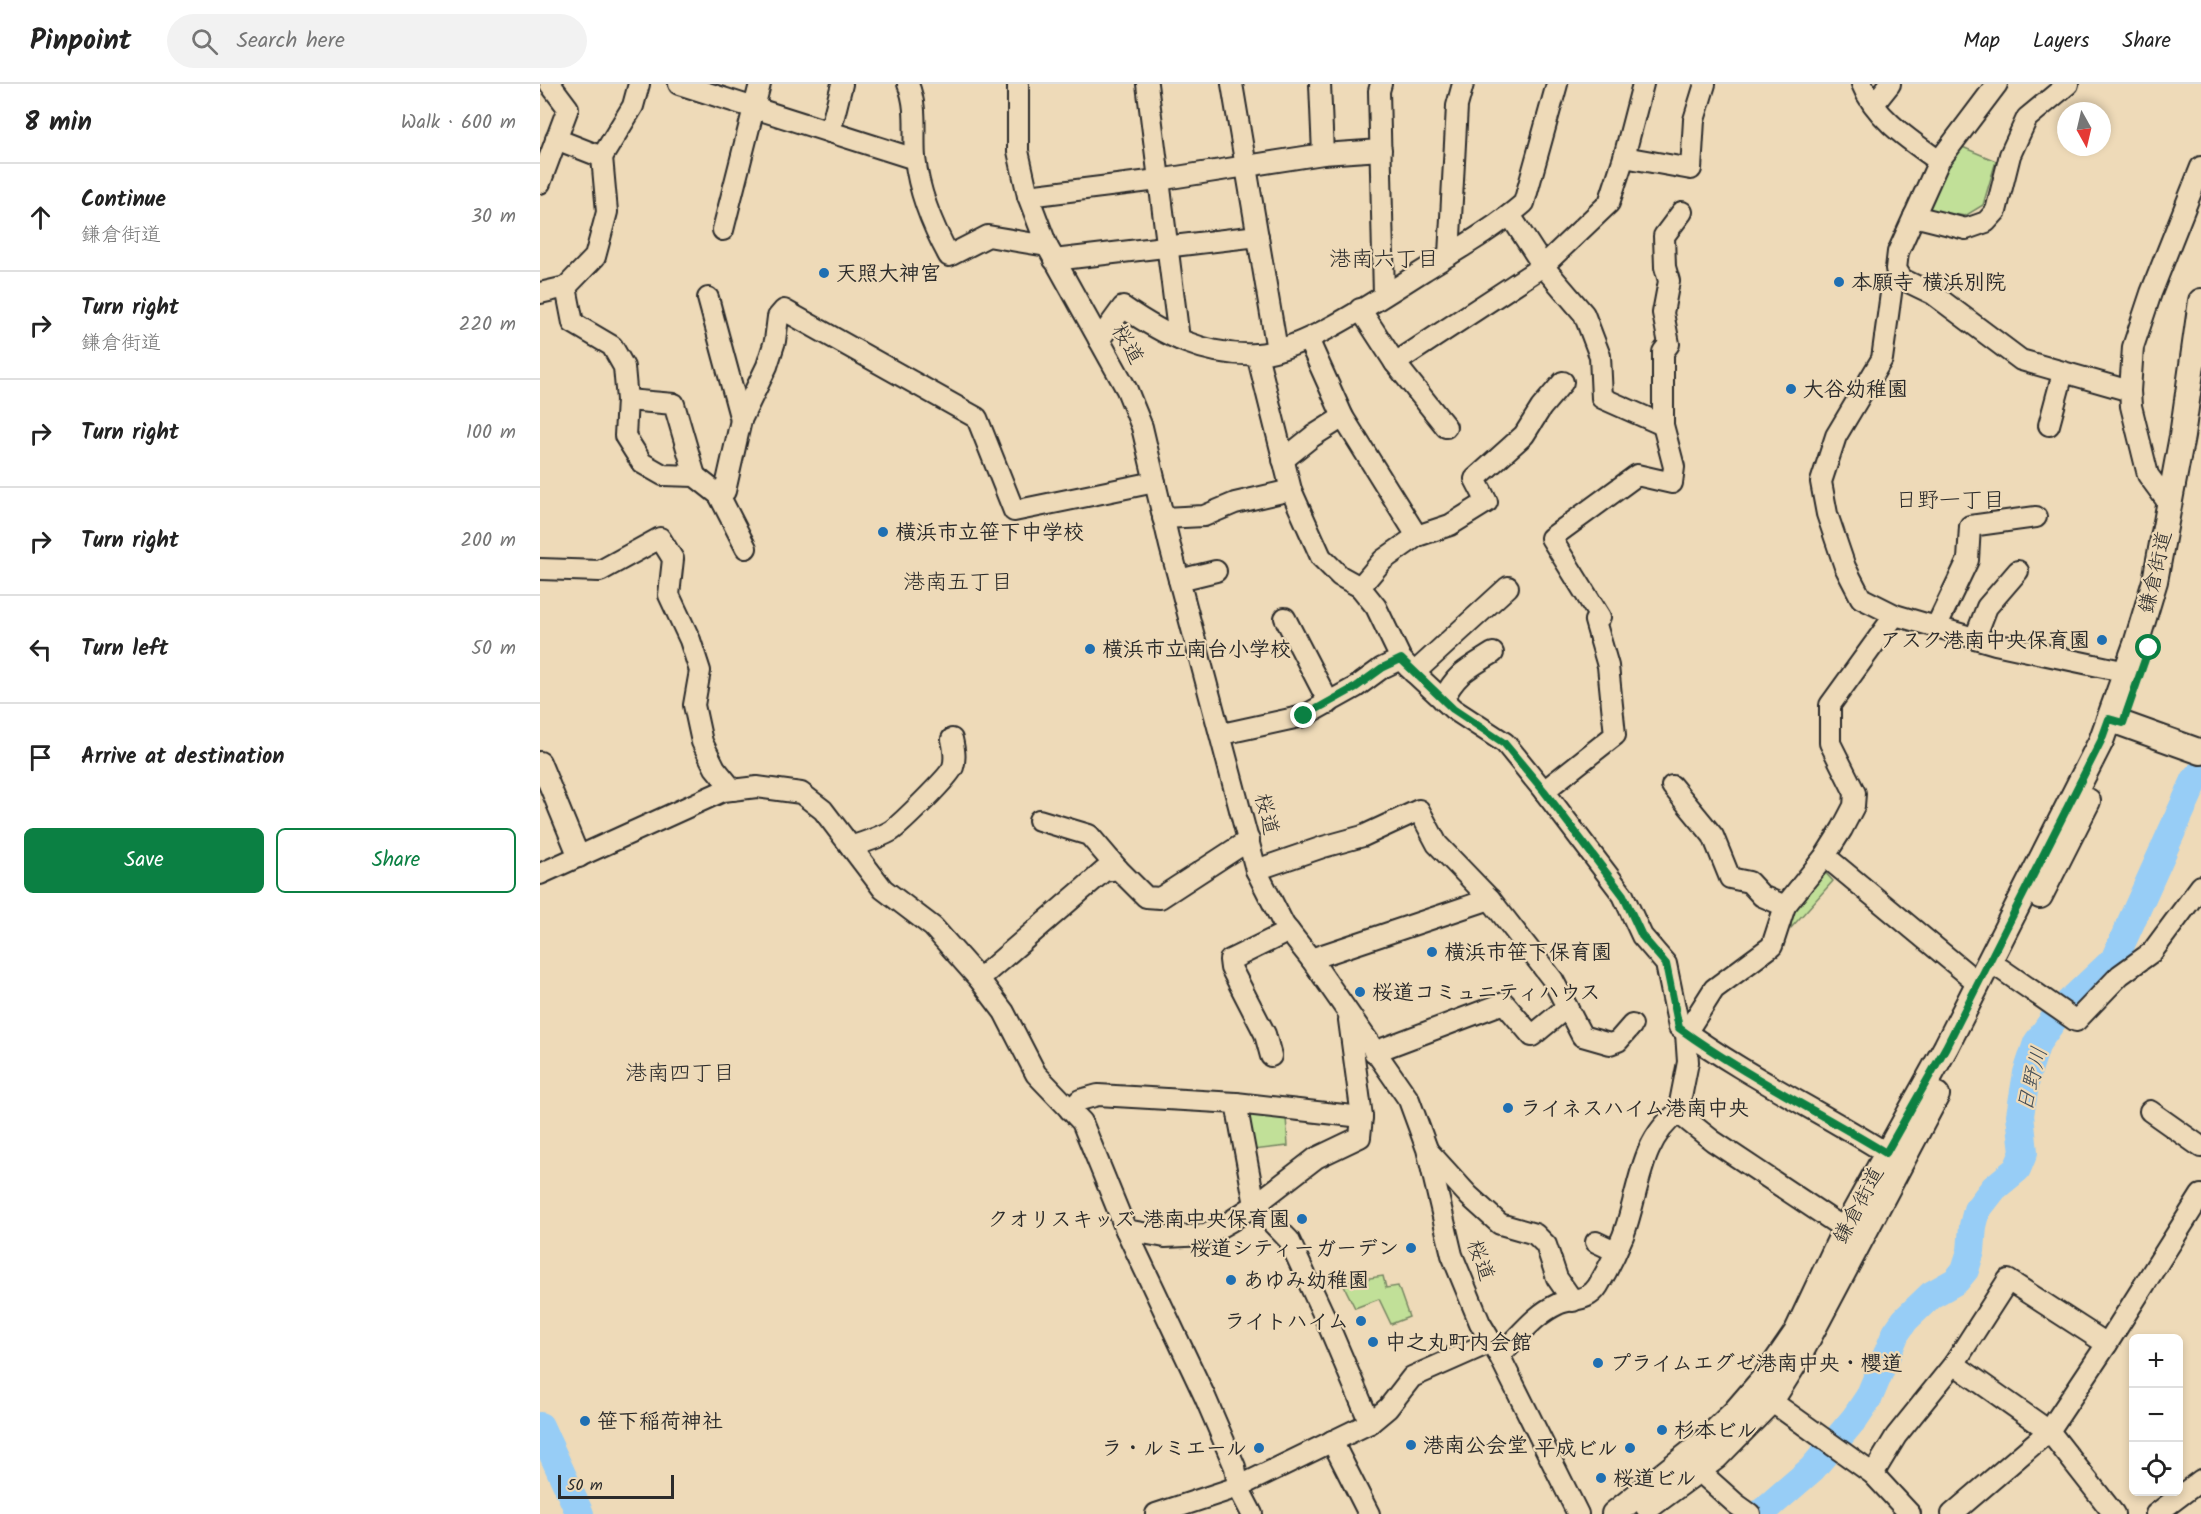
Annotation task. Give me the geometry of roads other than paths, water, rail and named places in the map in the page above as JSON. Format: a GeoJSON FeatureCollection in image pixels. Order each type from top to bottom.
{"type":"FeatureCollection","features":[{"type":"Feature","properties":{"kind":"main road","name":"鎌倉街道"},"geometry":{"type":"LineString","coordinates":[[1614,1514],[1691,1464],[1716,1457],[1771,1401],[1798,1359],[1959,1054],[2001,969],[2063,854],[2115,747],[2116,721],[2127,672],[2155,581],[2170,505],[2201,301]]}},
{"type":"Feature","properties":{"kind":"main road","name":"鎌倉街道"},"geometry":{"type":"LineString","coordinates":[[1638,1514],[1691,1464],[1702,1444],[1735,1412],[1767,1375],[1796,1333],[1845,1229],[1946,1047],[2101,741],[2116,721],[2149,648],[2173,563],[2183,522],[2201,412]]}},
{"type":"Feature","properties":{"kind":"main road"},"geometry":{"type":"LineString","coordinates":[[2116,721],[2200,751]]}},
{"type":"Feature","properties":{"kind":"street"},"geometry":{"type":"LineString","coordinates":[[540,183],[568,108],[550,84]]}},
{"type":"Feature","properties":{"kind":"street"},"geometry":{"type":"LineString","coordinates":[[540,293],[567,287],[595,257],[607,212],[602,157],[633,106],[639,84]]}},
{"type":"Feature","properties":{"kind":"street"},"geometry":{"type":"LineString","coordinates":[[679,84],[915,159]]}},
{"type":"Feature","properties":{"kind":"street"},"geometry":{"type":"LineString","coordinates":[[723,230],[760,84]]}},
{"type":"Feature","properties":{"kind":"street"},"geometry":{"type":"LineString","coordinates":[[830,132],[842,84]]}},
{"type":"Feature","properties":{"kind":"street"},"geometry":{"type":"LineString","coordinates":[[908,84],[914,99],[915,159],[922,196],[935,231],[949,256],[988,236],[1051,253],[1167,247],[1258,236]]}},
{"type":"Feature","properties":{"kind":"street","name":"桜道"},"geometry":{"type":"LineString","coordinates":[[1018,84],[1018,151],[1028,196],[1051,253],[1127,390],[1138,418],[1256,870],[1289,931],[1409,1100],[1427,1149],[1452,1255],[1480,1323],[1578,1514]]}},
{"type":"Feature","properties":{"kind":"street"},"geometry":{"type":"LineString","coordinates":[[1147,84],[1179,339]]}},
{"type":"Feature","properties":{"kind":"street"},"geometry":{"type":"LineString","coordinates":[[1232,84],[1277,350]]}},
{"type":"Feature","properties":{"kind":"street"},"geometry":{"type":"LineString","coordinates":[[1320,84],[1323,154]]}},
{"type":"Feature","properties":{"kind":"street"},"geometry":{"type":"LineString","coordinates":[[1382,84],[1379,91],[1384,295]]}},
{"type":"Feature","properties":{"kind":"street"},"geometry":{"type":"LineString","coordinates":[[1449,255],[1457,106],[1463,84]]}},
{"type":"Feature","properties":{"kind":"street"},"geometry":{"type":"LineString","coordinates":[[1099,340],[1123,307],[1150,325],[1205,350],[1257,354],[1277,350],[1308,339],[1449,255],[1510,215],[1524,203],[1557,84]]}},
{"type":"Feature","properties":{"kind":"street"},"geometry":{"type":"LineString","coordinates":[[1395,363],[1543,266],[1609,203],[1643,84]]}},
{"type":"Feature","properties":{"kind":"street"},"geometry":{"type":"LineString","coordinates":[[1624,157],[1691,169],[1695,120],[1705,84]]}},
{"type":"Feature","properties":{"kind":"street"},"geometry":{"type":"LineString","coordinates":[[1862,84],[1874,104],[1904,136],[1939,161]]}},
{"type":"Feature","properties":{"kind":"street"},"geometry":{"type":"LineString","coordinates":[[1874,104],[1890,84]]}},
{"type":"Feature","properties":{"kind":"street"},"geometry":{"type":"LineString","coordinates":[[1997,84],[1939,161],[1898,252],[1896,263],[1898,273],[1902,279],[1933,294],[2021,360],[2130,391]]}},
{"type":"Feature","properties":{"kind":"street"},"geometry":{"type":"LineString","coordinates":[[1914,216],[1966,229],[1986,222],[1996,211],[2010,155],[2027,118],[2068,84]]}},
{"type":"Feature","properties":{"kind":"street"},"geometry":{"type":"LineString","coordinates":[[556,139],[602,157]]}},
{"type":"Feature","properties":{"kind":"street"},"geometry":{"type":"LineString","coordinates":[[1028,196],[1158,180],[1323,154],[1381,150]]}},
{"type":"Feature","properties":{"kind":"street"},"geometry":{"type":"LineString","coordinates":[[2170,505],[2148,475],[2131,406],[2133,347],[2151,293],[2201,167]]}},
{"type":"Feature","properties":{"kind":"street"},"geometry":{"type":"LineString","coordinates":[[1544,791],[1615,735],[1608,666],[1595,621],[1600,617],[1551,538],[1637,475],[1672,483],[1674,467],[1663,425],[1663,352],[1669,344],[1663,313],[1669,281],[1665,267],[1664,236],[1682,212]]}},
{"type":"Feature","properties":{"kind":"street"},"geometry":{"type":"LineString","coordinates":[[1510,215],[1543,266],[1584,314],[1600,356],[1602,398],[1663,425]]}},
{"type":"Feature","properties":{"kind":"street"},"geometry":{"type":"LineString","coordinates":[[1898,273],[1892,286],[1882,359],[1836,436],[1821,482],[1827,514],[1841,556],[1856,587],[1862,597],[1894,615],[1975,638],[2127,672]]}},
{"type":"Feature","properties":{"kind":"street"},"geometry":{"type":"LineString","coordinates":[[567,287],[573,323],[612,346],[624,367],[627,400],[625,436],[642,463],[663,475],[695,476]]}},
{"type":"Feature","properties":{"kind":"street"},"geometry":{"type":"LineString","coordinates":[[708,298],[741,420]]}},
{"type":"Feature","properties":{"kind":"street"},"geometry":{"type":"LineString","coordinates":[[1360,309],[1395,363],[1446,427]]}},
{"type":"Feature","properties":{"kind":"street"},"geometry":{"type":"LineString","coordinates":[[719,495],[725,491],[741,420],[767,366],[775,341],[778,317],[784,310],[977,418],[1014,511],[1155,482]]}},
{"type":"Feature","properties":{"kind":"street"},"geometry":{"type":"LineString","coordinates":[[1308,339],[1343,417],[1417,536]]}},
{"type":"Feature","properties":{"kind":"street"},"geometry":{"type":"LineString","coordinates":[[1257,354],[1291,490],[1321,557],[1340,576],[1360,587],[1376,607],[1407,666],[1453,709],[1504,743],[1544,791],[1623,895],[1642,936],[1666,964],[1679,1028],[1752,1076],[1886,1153]]}},
{"type":"Feature","properties":{"kind":"street"},"geometry":{"type":"LineString","coordinates":[[2049,425],[2063,373]]}},
{"type":"Feature","properties":{"kind":"street"},"geometry":{"type":"LineString","coordinates":[[1360,587],[1383,560],[1417,536],[1450,525],[1487,502],[1475,479],[1524,435],[1540,408],[1563,382]]}},
{"type":"Feature","properties":{"kind":"street"},"geometry":{"type":"LineString","coordinates":[[627,400],[674,404],[695,476],[719,495],[746,548]]}},
{"type":"Feature","properties":{"kind":"street"},"geometry":{"type":"LineString","coordinates":[[1282,460],[1343,417]]}},
{"type":"Feature","properties":{"kind":"street"},"geometry":{"type":"LineString","coordinates":[[1163,518],[1204,516],[1235,503],[1291,490]]}},
{"type":"Feature","properties":{"kind":"street"},"geometry":{"type":"LineString","coordinates":[[1936,627],[1968,560],[1970,526],[2036,517]]}},
{"type":"Feature","properties":{"kind":"street"},"geometry":{"type":"LineString","coordinates":[[540,569],[600,571],[660,538],[673,559],[669,595],[690,640],[700,670],[694,705],[702,742],[714,768],[733,790]]}},
{"type":"Feature","properties":{"kind":"street"},"geometry":{"type":"LineString","coordinates":[[1179,580],[1216,571]]}},
{"type":"Feature","properties":{"kind":"street"},"geometry":{"type":"LineString","coordinates":[[1975,638],[1987,607],[2019,571]]}},
{"type":"Feature","properties":{"kind":"street"},"geometry":{"type":"LineString","coordinates":[[1221,735],[1304,716],[1356,687],[1382,668],[1407,666],[1508,587]]}},
{"type":"Feature","properties":{"kind":"street"},"geometry":{"type":"LineString","coordinates":[[1156,1514],[1238,1487],[1370,1422],[1389,1408],[1412,1377],[1495,1349],[1537,1317],[1559,1304],[1588,1296],[1597,1288],[1623,1235],[1635,1190],[1658,1132],[1664,1122],[1678,1113],[1688,1062],[1686,1033],[1714,989],[1772,946],[1785,906],[1825,856],[1854,806],[1856,793],[1830,743],[1830,705],[1894,615]]}},
{"type":"Feature","properties":{"kind":"street"},"geometry":{"type":"LineString","coordinates":[[1285,618],[1329,703]]}},
{"type":"Feature","properties":{"kind":"street"},"geometry":{"type":"LineString","coordinates":[[1443,700],[1459,674],[1493,653]]}},
{"type":"Feature","properties":{"kind":"street"},"geometry":{"type":"LineString","coordinates":[[851,847],[890,832],[945,780],[953,767],[952,739]]}},
{"type":"Feature","properties":{"kind":"street"},"geometry":{"type":"LineString","coordinates":[[1820,751],[1854,806]]}},
{"type":"Feature","properties":{"kind":"street"},"geometry":{"type":"LineString","coordinates":[[540,762],[579,856]]}},
{"type":"Feature","properties":{"kind":"street"},"geometry":{"type":"LineString","coordinates":[[1672,786],[1713,837],[1730,878],[1749,882],[1762,896],[1785,906]]}},
{"type":"Feature","properties":{"kind":"street"},"geometry":{"type":"LineString","coordinates":[[540,874],[723,791],[758,787],[801,793],[824,810],[883,889],[933,927],[979,979],[1004,1012],[1036,1074],[1082,1122],[1125,1230],[1205,1397],[1235,1467],[1238,1487],[1252,1514]]}},
{"type":"Feature","properties":{"kind":"street"},"geometry":{"type":"LineString","coordinates":[[1256,870],[1363,836],[1419,810],[1437,844],[1490,899],[1552,980],[1582,1036],[1610,1044],[1618,1041],[1632,1025]]}},
{"type":"Feature","properties":{"kind":"street"},"geometry":{"type":"LineString","coordinates":[[1039,820],[1089,835],[1146,897],[1160,898],[1249,840]]}},
{"type":"Feature","properties":{"kind":"street"},"geometry":{"type":"LineString","coordinates":[[1825,856],[1978,983]]}},
{"type":"Feature","properties":{"kind":"street"},"geometry":{"type":"LineString","coordinates":[[979,979],[1104,871],[1118,869]]}},
{"type":"Feature","properties":{"kind":"street"},"geometry":{"type":"LineString","coordinates":[[2001,969],[2076,1021],[2120,975],[2152,952],[2201,886]]}},
{"type":"Feature","properties":{"kind":"street"},"geometry":{"type":"LineString","coordinates":[[1311,959],[1490,899]]}},
{"type":"Feature","properties":{"kind":"street"},"geometry":{"type":"LineString","coordinates":[[1271,1056],[1265,1034],[1231,968],[1230,960],[1289,931]]}},
{"type":"Feature","properties":{"kind":"street"},"geometry":{"type":"LineString","coordinates":[[1374,1052],[1504,1003],[1532,1036],[1567,1007]]}},
{"type":"Feature","properties":{"kind":"street"},"geometry":{"type":"LineString","coordinates":[[1125,1230],[1165,1237],[1206,1235],[1255,1205],[1316,1158],[1360,1137],[1362,1117],[1349,1014]]}},
{"type":"Feature","properties":{"kind":"street"},"geometry":{"type":"LineString","coordinates":[[1070,1110],[1080,1100],[1098,1095],[1236,1103],[1362,1117]]}},
{"type":"Feature","properties":{"kind":"street"},"geometry":{"type":"LineString","coordinates":[[1236,1103],[1255,1205],[1289,1240],[1328,1322],[1370,1422]]}},
{"type":"Feature","properties":{"kind":"street"},"geometry":{"type":"LineString","coordinates":[[2150,1111],[2201,1147]]}},
{"type":"Feature","properties":{"kind":"street"},"geometry":{"type":"LineString","coordinates":[[1678,1113],[1713,1141],[1845,1229]]}},
{"type":"Feature","properties":{"kind":"street"},"geometry":{"type":"LineString","coordinates":[[1427,1149],[1469,1196],[1500,1224],[1535,1234],[1546,1245],[1557,1278],[1573,1301]]}},
{"type":"Feature","properties":{"kind":"street"},"geometry":{"type":"LineString","coordinates":[[1952,1514],[2049,1431],[2201,1195]]}},
{"type":"Feature","properties":{"kind":"street"},"geometry":{"type":"LineString","coordinates":[[1596,1242],[1616,1251]]}},
{"type":"Feature","properties":{"kind":"street"},"geometry":{"type":"LineString","coordinates":[[1872,1474],[1896,1436],[1954,1364],[2008,1280],[2107,1344]]}},
{"type":"Feature","properties":{"kind":"street"},"geometry":{"type":"LineString","coordinates":[[1954,1364],[2049,1431],[2114,1514]]}},
{"type":"Feature","properties":{"kind":"street"},"geometry":{"type":"LineString","coordinates":[[1771,1401],[1872,1474],[1910,1514]]}},
{"type":"Feature","properties":{"kind":"street"},"geometry":{"type":"LineString","coordinates":[[1332,1441],[1368,1514]]}},
{"type":"Feature","properties":{"kind":"street"},"geometry":{"type":"LineString","coordinates":[[1691,1464],[1746,1512]]}},
{"type":"Feature","properties":{"kind":"street"},"geometry":{"type":"LineString","coordinates":[[2156,1514],[2201,1480]]}},
{"type":"Feature","properties":{"kind":"waterway","name":"日野川"},"geometry":{"type":"LineString","coordinates":[[1760,1514],[1812,1469],[1855,1418],[1869,1397],[1896,1333],[1905,1320],[1931,1295],[1956,1281],[1965,1270],[1971,1251],[1977,1210],[1994,1188],[2017,1169],[2024,1152],[2020,1115],[2027,1073],[2037,1043],[2059,1012],[2114,960],[2195,780],[2201,773]]}},
{"type":"Feature","properties":{"kind":"waterway"},"geometry":{"type":"LineString","coordinates":[[540,1426],[580,1514]]}},
{"type":"Feature","properties":{"kind":"place","name":"天照大神宮"},"geometry":{"type":"Point","coordinates":[824,273]}},
{"type":"Feature","properties":{"kind":"place","name":"本願寺 横浜別院"},"geometry":{"type":"Point","coordinates":[1839,282]}},
{"type":"Feature","properties":{"kind":"place","name":"大谷幼稚園"},"geometry":{"type":"Point","coordinates":[1791,389]}},
{"type":"Feature","properties":{"kind":"place","name":"横浜市立笹下中学校"},"geometry":{"type":"Point","coordinates":[883,532]}},
{"type":"Feature","properties":{"kind":"place","name":"アスク港南中央保育園"},"geometry":{"type":"Point","coordinates":[2102,640]}},
{"type":"Feature","properties":{"kind":"place","name":"横浜市立南台小学校"},"geometry":{"type":"Point","coordinates":[1090,649]}},
{"type":"Feature","properties":{"kind":"place","name":"横浜市笹下保育園"},"geometry":{"type":"Point","coordinates":[1432,952]}},
{"type":"Feature","properties":{"kind":"place","name":"桜道コミュニティハウス"},"geometry":{"type":"Point","coordinates":[1360,992]}},
{"type":"Feature","properties":{"kind":"place","name":"ライネスハイム港南中央"},"geometry":{"type":"Point","coordinates":[1508,1108]}},
{"type":"Feature","properties":{"kind":"place","name":"クオリスキッズ 港南中央保育園"},"geometry":{"type":"Point","coordinates":[1302,1219]}},
{"type":"Feature","properties":{"kind":"place","name":"桜道シティーガーデン"},"geometry":{"type":"Point","coordinates":[1411,1248]}},
{"type":"Feature","properties":{"kind":"place","name":"あゆみ幼稚園"},"geometry":{"type":"Point","coordinates":[1231,1280]}},
{"type":"Feature","properties":{"kind":"place","name":"ライトハイム"},"geometry":{"type":"Point","coordinates":[1361,1321]}},
{"type":"Feature","properties":{"kind":"place","name":"中之丸町内会館"},"geometry":{"type":"Point","coordinates":[1373,1342]}},
{"type":"Feature","properties":{"kind":"place","name":"プライムエグゼ港南中央・櫻道"},"geometry":{"type":"Point","coordinates":[1598,1363]}},
{"type":"Feature","properties":{"kind":"place","name":"笹下稲荷神社"},"geometry":{"type":"Point","coordinates":[585,1421]}},
{"type":"Feature","properties":{"kind":"place","name":"杉本ビル"},"geometry":{"type":"Point","coordinates":[1662,1430]}},
{"type":"Feature","properties":{"kind":"place","name":"港南公会堂"},"geometry":{"type":"Point","coordinates":[1411,1445]}},
{"type":"Feature","properties":{"kind":"place","name":"ラ・ルミエール"},"geometry":{"type":"Point","coordinates":[1259,1448]}},
{"type":"Feature","properties":{"kind":"place","name":"平成ビル"},"geometry":{"type":"Point","coordinates":[1630,1448]}},
{"type":"Feature","properties":{"kind":"place","name":"桜道ビル"},"geometry":{"type":"Point","coordinates":[1601,1478]}},
{"type":"Feature","properties":{"kind":"district","name":"港南六丁目"},"geometry":{"type":"Point","coordinates":[1384,258]}},
{"type":"Feature","properties":{"kind":"district","name":"日野一丁目"},"geometry":{"type":"Point","coordinates":[1950,499]}},
{"type":"Feature","properties":{"kind":"district","name":"港南五丁目"},"geometry":{"type":"Point","coordinates":[958,581]}},
{"type":"Feature","properties":{"kind":"district","name":"港南四丁目"},"geometry":{"type":"Point","coordinates":[680,1072]}}]}
